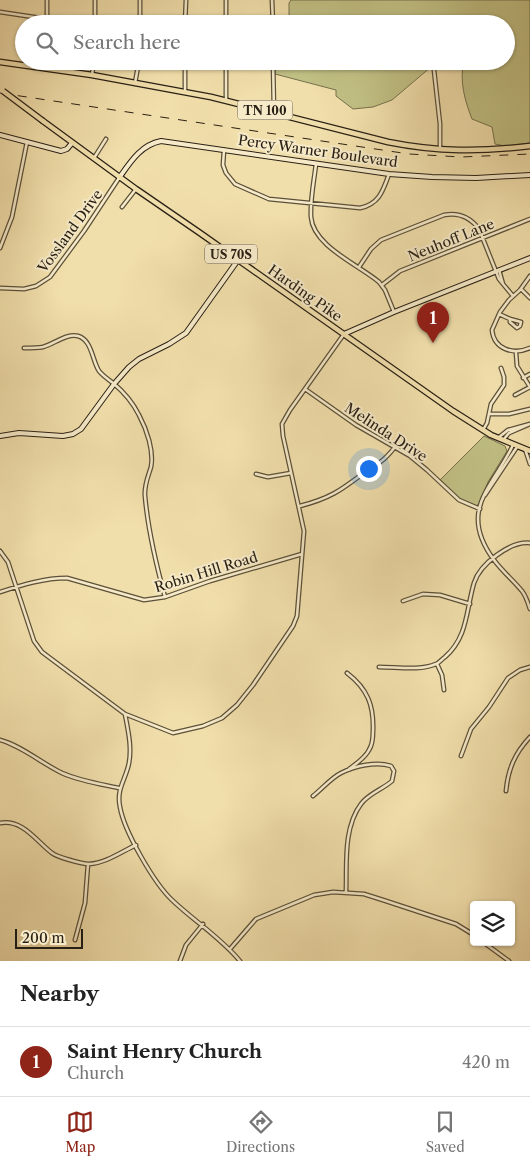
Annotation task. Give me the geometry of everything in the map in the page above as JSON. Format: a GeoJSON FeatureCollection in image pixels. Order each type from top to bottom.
{"type":"FeatureCollection","features":[{"type":"Feature","properties":{"kind":"main road","name":"TN 100"},"geometry":{"type":"LineString","coordinates":[[0,62],[15,64]]}},
{"type":"Feature","properties":{"kind":"main road","name":"TN 100"},"geometry":{"type":"LineString","coordinates":[[58,70],[226,100],[388,142],[440,150],[482,151],[530,146]]}},
{"type":"Feature","properties":{"kind":"main road","name":"Harding Pike"},"geometry":{"type":"LineString","coordinates":[[1,90],[120,178],[453,412],[483,430],[527,450]]}},
{"type":"Feature","properties":{"kind":"street"},"geometry":{"type":"LineString","coordinates":[[47,0],[47,15]]}},
{"type":"Feature","properties":{"kind":"street"},"geometry":{"type":"LineString","coordinates":[[96,0],[96,15]]}},
{"type":"Feature","properties":{"kind":"street"},"geometry":{"type":"LineString","coordinates":[[140,0],[140,15]]}},
{"type":"Feature","properties":{"kind":"street"},"geometry":{"type":"LineString","coordinates":[[185,15],[186,0]]}},
{"type":"Feature","properties":{"kind":"street"},"geometry":{"type":"LineString","coordinates":[[226,0],[226,15]]}},
{"type":"Feature","properties":{"kind":"street"},"geometry":{"type":"LineString","coordinates":[[272,0],[273,15]]}},
{"type":"Feature","properties":{"kind":"street"},"geometry":{"type":"LineString","coordinates":[[0,12],[20,15]]}},
{"type":"Feature","properties":{"kind":"street"},"geometry":{"type":"LineString","coordinates":[[92,75],[93,70]]}},
{"type":"Feature","properties":{"kind":"street"},"geometry":{"type":"LineString","coordinates":[[136,83],[138,70]]}},
{"type":"Feature","properties":{"kind":"street"},"geometry":{"type":"LineString","coordinates":[[185,70],[185,92]]}},
{"type":"Feature","properties":{"kind":"street"},"geometry":{"type":"LineString","coordinates":[[226,70],[226,100]]}},
{"type":"Feature","properties":{"kind":"street"},"geometry":{"type":"LineString","coordinates":[[273,70],[274,112]]}},
{"type":"Feature","properties":{"kind":"street"},"geometry":{"type":"LineString","coordinates":[[434,70],[440,124],[440,150]]}},
{"type":"Feature","properties":{"kind":"street"},"geometry":{"type":"LineString","coordinates":[[0,135],[61,151],[67,149],[72,143]]}},
{"type":"Feature","properties":{"kind":"street"},"geometry":{"type":"LineString","coordinates":[[94,158],[106,139]]}},
{"type":"Feature","properties":{"kind":"street","name":"Percy Warner Boulevard"},"geometry":{"type":"LineString","coordinates":[[120,178],[138,152],[152,143],[161,141],[316,162],[388,174],[432,178],[530,175]]}},
{"type":"Feature","properties":{"kind":"street"},"geometry":{"type":"LineString","coordinates":[[0,248],[12,217],[27,142]]}},
{"type":"Feature","properties":{"kind":"street"},"geometry":{"type":"LineString","coordinates":[[224,150],[226,172],[235,184],[269,199],[360,208],[376,202],[383,192],[388,174]]}},
{"type":"Feature","properties":{"kind":"street"},"geometry":{"type":"LineString","coordinates":[[316,162],[311,220],[318,236],[382,285],[394,312]]}},
{"type":"Feature","properties":{"kind":"street","name":"Vossland Drive"},"geometry":{"type":"LineString","coordinates":[[0,288],[24,289],[38,285],[50,277],[120,178]]}},
{"type":"Feature","properties":{"kind":"street"},"geometry":{"type":"LineString","coordinates":[[122,207],[136,189]]}},
{"type":"Feature","properties":{"kind":"street"},"geometry":{"type":"LineString","coordinates":[[358,267],[371,249],[381,240],[444,214],[454,213],[465,216],[474,222],[483,237],[503,284],[513,296]]}},
{"type":"Feature","properties":{"kind":"street","name":"Neuhoff Lane"},"geometry":{"type":"LineString","coordinates":[[382,285],[400,271],[530,219]]}},
{"type":"Feature","properties":{"kind":"street"},"geometry":{"type":"LineString","coordinates":[[0,550],[8,562],[34,641],[50,658],[125,714],[173,733],[203,726],[222,718],[237,705],[253,685],[293,626],[297,616],[304,531],[283,436],[282,424],[290,410],[344,334],[530,258]]}},
{"type":"Feature","properties":{"kind":"street"},"geometry":{"type":"LineString","coordinates":[[0,436],[19,433],[63,436],[81,429],[114,384],[130,367],[139,359],[186,333],[238,260]]}},
{"type":"Feature","properties":{"kind":"street"},"geometry":{"type":"LineString","coordinates":[[530,276],[499,314],[492,328],[493,336],[503,347],[516,352],[530,348]]}},
{"type":"Feature","properties":{"kind":"street"},"geometry":{"type":"LineString","coordinates":[[521,289],[530,298]]}},
{"type":"Feature","properties":{"kind":"street"},"geometry":{"type":"LineString","coordinates":[[499,314],[521,322],[520,326],[516,327],[510,322],[510,319]]}},
{"type":"Feature","properties":{"kind":"street"},"geometry":{"type":"LineString","coordinates":[[24,348],[44,347],[71,335],[83,338],[88,343],[93,360],[101,374],[126,396],[139,415],[148,439],[152,461],[145,487],[149,531],[165,597]]}},
{"type":"Feature","properties":{"kind":"street"},"geometry":{"type":"LineString","coordinates":[[515,396],[530,387],[523,378],[516,362],[516,352]]}},
{"type":"Feature","properties":{"kind":"street"},"geometry":{"type":"LineString","coordinates":[[483,430],[487,423],[492,402],[504,384],[501,368]]}},
{"type":"Feature","properties":{"kind":"street"},"geometry":{"type":"LineString","coordinates":[[523,378],[530,374]]}},
{"type":"Feature","properties":{"kind":"street","name":"Melinda Drive"},"geometry":{"type":"LineString","coordinates":[[305,389],[356,425],[419,463],[458,500],[480,509]]}},
{"type":"Feature","properties":{"kind":"street"},"geometry":{"type":"LineString","coordinates":[[488,414],[509,414],[530,409]]}},
{"type":"Feature","properties":{"kind":"street"},"geometry":{"type":"LineString","coordinates":[[501,439],[508,430],[530,424]]}},
{"type":"Feature","properties":{"kind":"street"},"geometry":{"type":"LineString","coordinates":[[515,446],[490,482],[481,503],[478,520],[485,547],[493,559],[523,592],[530,609]]}},
{"type":"Feature","properties":{"kind":"street"},"geometry":{"type":"LineString","coordinates":[[300,506],[329,497],[383,461],[394,447]]}},
{"type":"Feature","properties":{"kind":"street"},"geometry":{"type":"LineString","coordinates":[[527,450],[530,464]]}},
{"type":"Feature","properties":{"kind":"street"},"geometry":{"type":"LineString","coordinates":[[256,474],[268,477],[291,473]]}},
{"type":"Feature","properties":{"kind":"street"},"geometry":{"type":"LineString","coordinates":[[379,667],[418,668],[437,664],[455,648],[464,628],[476,579],[502,551],[520,542],[530,543]]}},
{"type":"Feature","properties":{"kind":"street","name":"Robin Hill Road"},"geometry":{"type":"LineString","coordinates":[[0,592],[55,578],[67,578],[144,600],[165,597],[210,581],[302,554]]}},
{"type":"Feature","properties":{"kind":"street"},"geometry":{"type":"LineString","coordinates":[[403,601],[423,594],[440,595],[470,604]]}},
{"type":"Feature","properties":{"kind":"street"},"geometry":{"type":"LineString","coordinates":[[437,664],[442,675],[444,690]]}},
{"type":"Feature","properties":{"kind":"street"},"geometry":{"type":"LineString","coordinates":[[461,756],[471,729],[489,707],[508,678],[530,667]]}},
{"type":"Feature","properties":{"kind":"street"},"geometry":{"type":"LineString","coordinates":[[347,673],[356,680],[369,697],[373,717],[371,747],[348,770]]}},
{"type":"Feature","properties":{"kind":"street"},"geometry":{"type":"LineString","coordinates":[[125,714],[130,743],[129,763],[120,788],[120,806],[125,823],[155,880],[165,893],[203,924],[240,961]]}},
{"type":"Feature","properties":{"kind":"street"},"geometry":{"type":"LineString","coordinates":[[506,791],[507,777],[512,761],[519,749],[530,737]]}},
{"type":"Feature","properties":{"kind":"street"},"geometry":{"type":"LineString","coordinates":[[0,740],[12,743],[74,778],[120,788]]}},
{"type":"Feature","properties":{"kind":"street"},"geometry":{"type":"LineString","coordinates":[[313,796],[340,773],[348,770],[374,764],[384,764],[391,766],[394,771],[392,781],[361,804],[350,829],[346,892]]}},
{"type":"Feature","properties":{"kind":"street"},"geometry":{"type":"LineString","coordinates":[[0,822],[11,822],[22,827],[54,854],[88,864],[103,861],[136,845]]}},
{"type":"Feature","properties":{"kind":"street"},"geometry":{"type":"LineString","coordinates":[[75,940],[85,903],[88,864]]}},
{"type":"Feature","properties":{"kind":"street"},"geometry":{"type":"LineString","coordinates":[[230,949],[256,919],[314,895],[333,892],[369,895],[456,924],[470,933]]}},
{"type":"Feature","properties":{"kind":"street"},"geometry":{"type":"LineString","coordinates":[[180,961],[186,945],[203,924]]}},
{"type":"Feature","properties":{"kind":"street"},"geometry":{"type":"LineString","coordinates":[[489,946],[509,961]]}},
{"type":"Feature","properties":{"kind":"shaded area"},"geometry":{"type":"Polygon","coordinates":[[[291,0],[530,0],[530,143],[505,146],[495,144],[492,127],[472,119],[463,91],[463,70],[515,70],[515,15],[289,15],[289,3],[291,0]]]}},
{"type":"Feature","properties":{"kind":"shaded area"},"geometry":{"type":"Polygon","coordinates":[[[275,70],[427,70],[392,100],[373,107],[353,109],[336,96],[336,90],[275,74],[275,70]]]}},
{"type":"Feature","properties":{"kind":"shaded area"},"geometry":{"type":"Polygon","coordinates":[[[484,436],[505,446],[507,451],[488,482],[480,503],[476,506],[459,499],[440,480],[484,436]]]}},
{"type":"Feature","properties":{"kind":"railway"},"geometry":{"type":"LineString","coordinates":[[0,93],[409,154],[461,157],[530,154]]}},
{"type":"Feature","properties":{"kind":"place","name":"Saint Henry Church"},"geometry":{"type":"Point","coordinates":[433,343]}}]}
